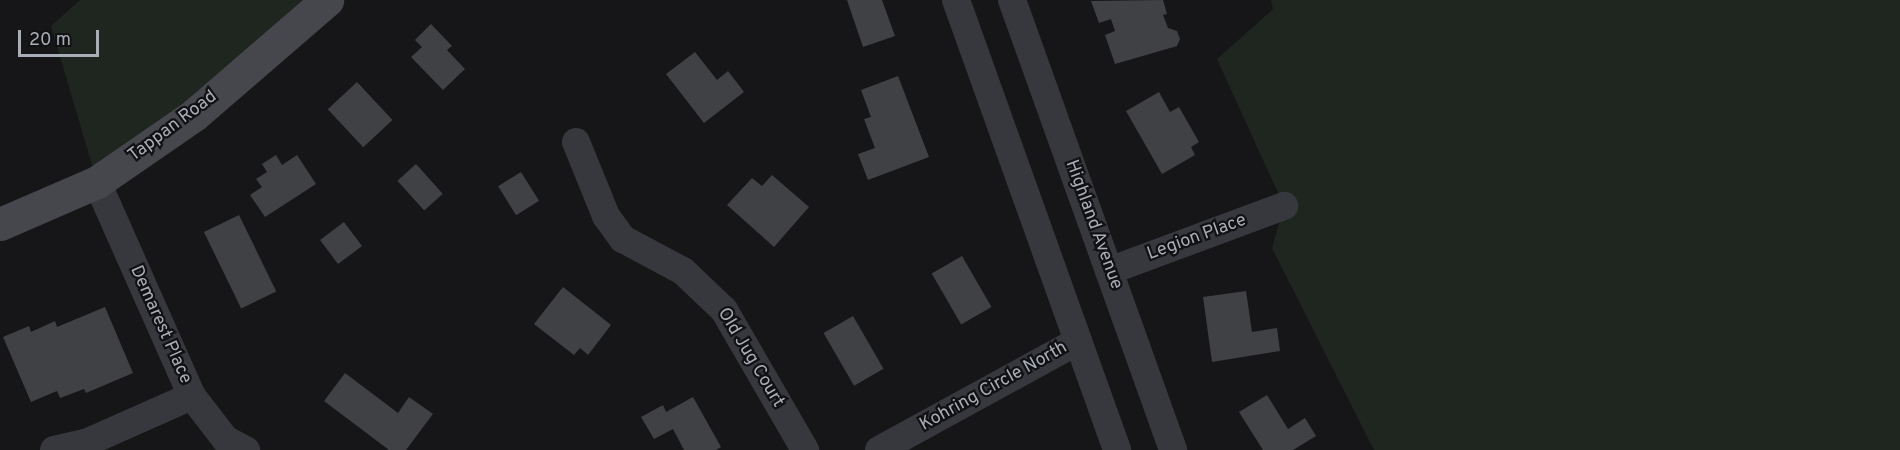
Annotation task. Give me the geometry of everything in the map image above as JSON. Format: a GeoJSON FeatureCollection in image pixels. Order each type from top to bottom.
{"type":"FeatureCollection","features":[{"type":"Feature","properties":{"kind":"street","name":"Tappan Road"},"geometry":{"type":"LineString","coordinates":[[0,225],[97,182],[194,115],[327,0]]}},
{"type":"Feature","properties":{"kind":"street"},"geometry":{"type":"LineString","coordinates":[[956,0],[1116,450]]}},
{"type":"Feature","properties":{"kind":"street","name":"Highland Avenue"},"geometry":{"type":"LineString","coordinates":[[1012,0],[1173,450]]}},
{"type":"Feature","properties":{"kind":"street","name":"Old Jug Court"},"geometry":{"type":"LineString","coordinates":[[576,142],[606,216],[623,239],[683,271],[724,310],[805,450]]}},
{"type":"Feature","properties":{"kind":"street","name":"Demarest Place"},"geometry":{"type":"LineString","coordinates":[[97,182],[192,396],[225,439],[246,450]]}},
{"type":"Feature","properties":{"kind":"street","name":"Legion Place"},"geometry":{"type":"LineString","coordinates":[[1109,271],[1284,206]]}},
{"type":"Feature","properties":{"kind":"street","name":"Kohring Circle North"},"geometry":{"type":"LineString","coordinates":[[879,450],[1078,341]]}},
{"type":"Feature","properties":{"kind":"street"},"geometry":{"type":"LineString","coordinates":[[54,450],[88,442],[192,396]]}},
{"type":"Feature","properties":{"kind":"shaded area"},"geometry":{"type":"Polygon","coordinates":[[[80,0],[327,0],[97,182],[51,26],[80,0]]]}},
{"type":"Feature","properties":{"kind":"shaded area"},"geometry":{"type":"Polygon","coordinates":[[[1271,0],[1900,0],[1900,450],[1374,450],[1272,248],[1284,206],[1217,59],[1273,9],[1271,0]]]}},
{"type":"Feature","properties":{"kind":"building"},"geometry":{"type":"Polygon","coordinates":[[[847,0],[882,0],[895,36],[863,47],[847,0]]]}},
{"type":"Feature","properties":{"kind":"building"},"geometry":{"type":"Polygon","coordinates":[[[1163,0],[1167,14],[1163,15],[1168,28],[1177,31],[1180,39],[1177,46],[1115,64],[1105,35],[1115,31],[1111,19],[1099,23],[1091,1],[1163,0]]]}},
{"type":"Feature","properties":{"kind":"building"},"geometry":{"type":"Polygon","coordinates":[[[431,24],[452,46],[447,50],[465,69],[443,90],[411,57],[422,47],[415,40],[431,24]]]}},
{"type":"Feature","properties":{"kind":"building"},"geometry":{"type":"Polygon","coordinates":[[[695,52],[717,80],[728,71],[744,92],[704,123],[666,74],[695,52]]]}},
{"type":"Feature","properties":{"kind":"building"},"geometry":{"type":"Polygon","coordinates":[[[898,76],[929,157],[868,180],[858,154],[875,148],[864,119],[871,117],[861,90],[898,76]]]}},
{"type":"Feature","properties":{"kind":"building"},"geometry":{"type":"Polygon","coordinates":[[[357,82],[392,120],[363,147],[328,109],[357,82]]]}},
{"type":"Feature","properties":{"kind":"building"},"geometry":{"type":"Polygon","coordinates":[[[1159,92],[1170,112],[1179,107],[1199,142],[1191,147],[1195,155],[1162,174],[1126,111],[1159,92]]]}},
{"type":"Feature","properties":{"kind":"building"},"geometry":{"type":"Polygon","coordinates":[[[276,155],[282,165],[297,155],[316,184],[265,217],[250,195],[262,187],[256,179],[267,172],[262,164],[276,155]]]}},
{"type":"Feature","properties":{"kind":"building"},"geometry":{"type":"Polygon","coordinates":[[[416,164],[443,194],[424,210],[397,181],[416,164]]]}},
{"type":"Feature","properties":{"kind":"building"},"geometry":{"type":"Polygon","coordinates":[[[521,172],[539,201],[516,215],[498,186],[521,172]]]}},
{"type":"Feature","properties":{"kind":"building"},"geometry":{"type":"Polygon","coordinates":[[[772,175],[809,207],[774,247],[727,205],[752,178],[762,186],[772,175]]]}},
{"type":"Feature","properties":{"kind":"building"},"geometry":{"type":"Polygon","coordinates":[[[239,215],[276,291],[241,308],[204,232],[239,215]]]}},
{"type":"Feature","properties":{"kind":"building"},"geometry":{"type":"Polygon","coordinates":[[[344,222],[362,246],[338,264],[320,240],[344,222]]]}},
{"type":"Feature","properties":{"kind":"building"},"geometry":{"type":"Polygon","coordinates":[[[962,256],[992,307],[961,325],[932,274],[962,256]]]}},
{"type":"Feature","properties":{"kind":"building"},"geometry":{"type":"Polygon","coordinates":[[[563,287],[611,325],[588,355],[580,348],[574,355],[534,324],[563,287]]]}},
{"type":"Feature","properties":{"kind":"building"},"geometry":{"type":"Polygon","coordinates":[[[1246,291],[1252,332],[1277,328],[1280,351],[1212,362],[1203,297],[1246,291]]]}},
{"type":"Feature","properties":{"kind":"building"},"geometry":{"type":"Polygon","coordinates":[[[105,307],[133,373],[86,393],[84,389],[60,398],[57,391],[31,402],[3,337],[29,326],[31,332],[55,321],[57,327],[105,307]]]}},
{"type":"Feature","properties":{"kind":"building"},"geometry":{"type":"Polygon","coordinates":[[[853,316],[884,369],[854,386],[824,333],[853,316]]]}},
{"type":"Feature","properties":{"kind":"building"},"geometry":{"type":"Polygon","coordinates":[[[345,373],[398,413],[409,397],[433,414],[406,450],[389,450],[324,401],[345,373]]]}},
{"type":"Feature","properties":{"kind":"building"},"geometry":{"type":"Polygon","coordinates":[[[1267,395],[1288,429],[1305,418],[1316,436],[1293,450],[1263,450],[1239,412],[1267,395]]]}},
{"type":"Feature","properties":{"kind":"building"},"geometry":{"type":"Polygon","coordinates":[[[693,397],[721,447],[716,450],[684,450],[673,429],[654,439],[641,417],[663,405],[666,412],[693,397]]]}}]}
